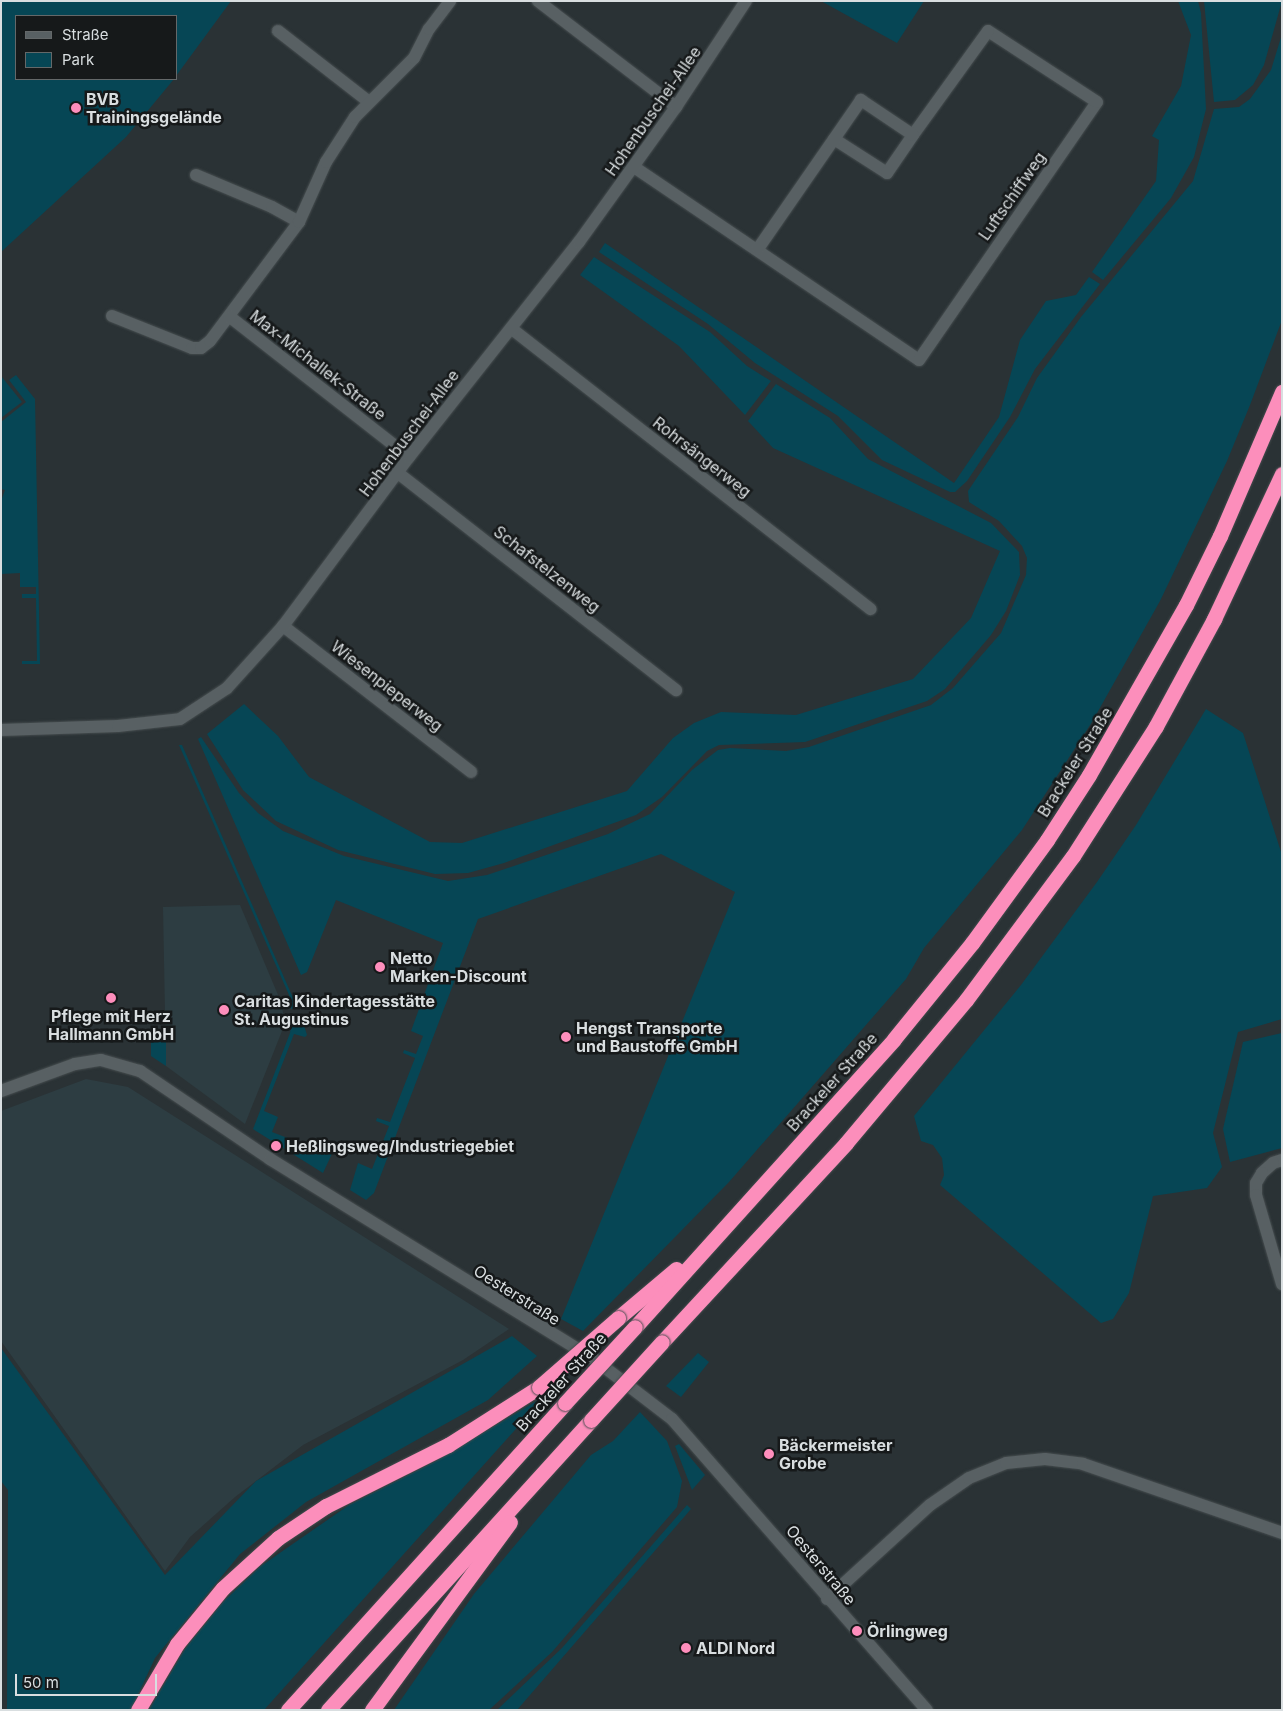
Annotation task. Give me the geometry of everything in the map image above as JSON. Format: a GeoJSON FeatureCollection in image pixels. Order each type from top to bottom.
{"type":"FeatureCollection","features":[{"type":"Feature","properties":{"kind":"highway","name":"Brackeler Straße"},"geometry":{"type":"LineString","coordinates":[[288,1710],[894,1039],[972,943],[1052,832],[1129,708],[1186,605],[1220,536],[1282,392]]}},
{"type":"Feature","properties":{"kind":"highway"},"geometry":{"type":"LineString","coordinates":[[328,1710],[566,1447],[846,1143],[966,1000],[1063,870],[1156,726],[1214,619],[1282,474]]}},
{"type":"Feature","properties":{"kind":"highway"},"geometry":{"type":"LineString","coordinates":[[138,1710],[178,1644],[217,1595],[278,1538],[326,1506],[448,1445],[539,1387],[722,1231]]}},
{"type":"Feature","properties":{"kind":"highway"},"geometry":{"type":"LineString","coordinates":[[372,1710],[566,1447]]}},
{"type":"Feature","properties":{"kind":"street","name":"Max-Michallek-Straße"},"geometry":{"type":"LineString","coordinates":[[112,316],[192,348],[201,348],[210,342],[230,318],[299,222],[326,162],[368,101],[414,58],[429,29],[450,1]]}},
{"type":"Feature","properties":{"kind":"street"},"geometry":{"type":"LineString","coordinates":[[538,1],[676,107]]}},
{"type":"Feature","properties":{"kind":"street","name":"Hohenbuschei-Allee"},"geometry":{"type":"LineString","coordinates":[[1,730],[118,726],[180,719],[227,688],[283,626],[409,457],[512,329],[634,168],[746,1]]}},
{"type":"Feature","properties":{"kind":"street"},"geometry":{"type":"LineString","coordinates":[[278,31],[368,101]]}},
{"type":"Feature","properties":{"kind":"street","name":"Luftschiffweg"},"geometry":{"type":"LineString","coordinates":[[634,168],[758,249],[919,360],[1096,102],[988,31],[887,173],[834,139]]}},
{"type":"Feature","properties":{"kind":"street"},"geometry":{"type":"LineString","coordinates":[[758,249],[861,100],[913,135]]}},
{"type":"Feature","properties":{"kind":"street"},"geometry":{"type":"LineString","coordinates":[[196,176],[272,207],[299,222]]}},
{"type":"Feature","properties":{"kind":"street","name":"Max-Michallek-Straße"},"geometry":{"type":"LineString","coordinates":[[230,318],[409,457]]}},
{"type":"Feature","properties":{"kind":"street","name":"Rohrsängerweg"},"geometry":{"type":"LineString","coordinates":[[512,329],[871,609]]}},
{"type":"Feature","properties":{"kind":"street","name":"Schafstelzenweg"},"geometry":{"type":"LineString","coordinates":[[398,473],[676,690]]}},
{"type":"Feature","properties":{"kind":"street","name":"Wiesenpieperweg"},"geometry":{"type":"LineString","coordinates":[[283,626],[470,772]]}},
{"type":"Feature","properties":{"kind":"street","name":"Oesterstraße"},"geometry":{"type":"LineString","coordinates":[[1,1091],[75,1064],[101,1060],[140,1071],[270,1159],[595,1360],[649,1399],[702,1452],[827,1599],[927,1710]]}},
{"type":"Feature","properties":{"kind":"street"},"geometry":{"type":"LineString","coordinates":[[1282,1160],[1273,1163],[1262,1173],[1256,1183],[1256,1195],[1282,1284]]}},
{"type":"Feature","properties":{"kind":"street"},"geometry":{"type":"LineString","coordinates":[[827,1599],[930,1505],[969,1478],[1006,1464],[1045,1459],[1083,1464],[1282,1533]]}},
{"type":"Feature","properties":{"kind":"shaded area","name":"Caritas Kindertagesstätte St. Augustinus"},"geometry":{"type":"Polygon","coordinates":[[[240,905],[281,1002],[284,1018],[282,1031],[245,1124],[166,1066],[163,907],[240,905]]]}},
{"type":"Feature","properties":{"kind":"shaded area"},"geometry":{"type":"Polygon","coordinates":[[[86,1079],[128,1087],[509,1329],[463,1360],[303,1445],[235,1497],[190,1537],[165,1571],[1,1341],[1,1111],[86,1079]]]}},
{"type":"Feature","properties":{"kind":"green space","name":"BVB Trainingsgelände"},"geometry":{"type":"Polygon","coordinates":[[[1,1],[231,1],[178,73],[178,15],[15,15],[15,80],[173,80],[126,137],[1,252],[1,1]]]}},
{"type":"Feature","properties":{"kind":"green space"},"geometry":{"type":"Polygon","coordinates":[[[821,1],[924,1],[897,43],[821,1]]]}},
{"type":"Feature","properties":{"kind":"green space"},"geometry":{"type":"Polygon","coordinates":[[[1178,1],[1198,1],[1201,13],[1206,109],[1194,157],[1171,198],[1103,280],[1092,272],[1156,181],[1159,140],[1152,136],[1181,86],[1191,35],[1178,1]]]}},
{"type":"Feature","properties":{"kind":"green space"},"geometry":{"type":"Polygon","coordinates":[[[1204,1],[1282,1],[1264,65],[1253,85],[1235,100],[1214,102],[1204,1]]]}},
{"type":"Feature","properties":{"kind":"green space"},"geometry":{"type":"Polygon","coordinates":[[[1282,34],[1282,320],[1250,405],[1227,461],[1160,601],[1092,722],[1022,830],[924,948],[906,979],[729,1182],[583,1331],[561,1319],[735,892],[661,854],[478,919],[374,1193],[366,1200],[350,1190],[358,1163],[372,1169],[389,1126],[376,1121],[377,1118],[390,1122],[415,1058],[403,1053],[404,1050],[416,1054],[423,1036],[411,1031],[443,943],[336,900],[307,972],[301,975],[198,739],[201,737],[239,793],[258,813],[283,831],[344,856],[448,881],[487,875],[608,834],[650,814],[692,770],[718,750],[730,748],[786,751],[809,747],[931,705],[953,688],[1001,633],[1026,575],[1027,558],[1022,546],[999,521],[969,502],[968,491],[1018,417],[1037,378],[1081,317],[1193,181],[1214,109],[1239,107],[1250,99],[1271,70],[1282,34]]]}},
{"type":"Feature","properties":{"kind":"green space"},"geometry":{"type":"Polygon","coordinates":[[[605,243],[954,483],[999,417],[1020,340],[1046,301],[1076,295],[1089,277],[1100,284],[1035,369],[1010,417],[967,481],[955,492],[950,492],[882,460],[838,416],[755,363],[708,324],[599,252],[605,243]]]}},
{"type":"Feature","properties":{"kind":"green space"},"geometry":{"type":"Polygon","coordinates":[[[594,257],[710,332],[747,366],[771,381],[745,415],[679,346],[580,275],[594,257]]]}},
{"type":"Feature","properties":{"kind":"green space"},"geometry":{"type":"Polygon","coordinates":[[[16,375],[35,399],[40,664],[22,664],[22,661],[37,661],[36,598],[22,598],[22,594],[36,594],[36,587],[20,587],[20,573],[1,574],[1,501],[5,490],[1,489],[1,422],[26,402],[9,380],[16,375]]]}},
{"type":"Feature","properties":{"kind":"green space"},"geometry":{"type":"Polygon","coordinates":[[[1,376],[22,402],[1,418],[1,376]]]}},
{"type":"Feature","properties":{"kind":"green space"},"geometry":{"type":"Polygon","coordinates":[[[776,384],[830,418],[868,459],[991,523],[1019,552],[1020,575],[1006,611],[991,635],[945,689],[927,701],[805,742],[719,745],[707,751],[662,797],[636,815],[504,863],[468,873],[435,874],[338,850],[276,821],[243,790],[207,734],[244,704],[278,736],[309,777],[430,842],[462,843],[627,791],[673,738],[694,723],[721,712],[796,715],[913,679],[971,618],[1000,551],[773,448],[748,421],[776,384]]]}},
{"type":"Feature","properties":{"kind":"green space"},"geometry":{"type":"Polygon","coordinates":[[[1206,709],[1243,733],[1282,855],[1282,1019],[1238,1032],[1213,1133],[1222,1167],[1207,1188],[1153,1196],[1129,1293],[1113,1319],[1101,1323],[940,1185],[944,1175],[942,1158],[933,1145],[921,1141],[914,1116],[1021,985],[1097,882],[1136,825],[1206,709]]]}},
{"type":"Feature","properties":{"kind":"green space"},"geometry":{"type":"Polygon","coordinates":[[[179,745],[182,745],[297,1007],[291,1009],[289,995],[179,745]]]}},
{"type":"Feature","properties":{"kind":"green space"},"geometry":{"type":"Polygon","coordinates":[[[292,1019],[303,1022],[307,1035],[305,1037],[294,1034],[264,1111],[278,1117],[272,1132],[329,1154],[334,1142],[337,1143],[323,1173],[253,1129],[290,1033],[292,1019]]]}},
{"type":"Feature","properties":{"kind":"green space"},"geometry":{"type":"Polygon","coordinates":[[[1282,1033],[1282,1148],[1230,1162],[1223,1129],[1243,1042],[1282,1033]]]}},
{"type":"Feature","properties":{"kind":"green space"},"geometry":{"type":"Polygon","coordinates":[[[151,1040],[166,1040],[166,1066],[151,1056],[151,1040]]]}},
{"type":"Feature","properties":{"kind":"green space"},"geometry":{"type":"Polygon","coordinates":[[[512,1336],[537,1356],[488,1400],[306,1502],[240,1554],[155,1658],[131,1710],[7,1710],[8,1490],[1,1481],[1,1348],[165,1575],[256,1481],[512,1336]]]}},
{"type":"Feature","properties":{"kind":"green space"},"geometry":{"type":"Polygon","coordinates":[[[698,1353],[709,1362],[681,1397],[666,1386],[698,1353]]]}},
{"type":"Feature","properties":{"kind":"green space"},"geometry":{"type":"Polygon","coordinates":[[[538,1400],[540,1402],[264,1710],[149,1710],[185,1649],[224,1601],[261,1566],[349,1505],[436,1461],[538,1400]]]}},
{"type":"Feature","properties":{"kind":"green space"},"geometry":{"type":"Polygon","coordinates":[[[640,1412],[667,1441],[682,1481],[677,1507],[552,1652],[489,1710],[394,1710],[474,1594],[591,1455],[613,1441],[640,1412]]]}},
{"type":"Feature","properties":{"kind":"green space"},"geometry":{"type":"Polygon","coordinates":[[[679,1444],[705,1475],[692,1490],[675,1446],[679,1444]]]}},
{"type":"Feature","properties":{"kind":"green space"},"geometry":{"type":"Polygon","coordinates":[[[687,1505],[691,1509],[517,1710],[497,1710],[562,1648],[687,1505]]]}},
{"type":"Feature","properties":{"kind":"place","name":"BVB Trainingsgelände"},"geometry":{"type":"Point","coordinates":[76,108]}},
{"type":"Feature","properties":{"kind":"place","name":"Netto Marken-Discount"},"geometry":{"type":"Point","coordinates":[380,967]}},
{"type":"Feature","properties":{"kind":"place","name":"Pflege mit Herz Hallmann GmbH"},"geometry":{"type":"Point","coordinates":[111,998]}},
{"type":"Feature","properties":{"kind":"place","name":"Caritas Kindertagesstätte St. Augustinus"},"geometry":{"type":"Point","coordinates":[224,1010]}},
{"type":"Feature","properties":{"kind":"place","name":"Hengst Transporte und Baustoffe GmbH"},"geometry":{"type":"Point","coordinates":[566,1037]}},
{"type":"Feature","properties":{"kind":"place","name":"Heßlingsweg/Industriegebiet"},"geometry":{"type":"Point","coordinates":[276,1146]}},
{"type":"Feature","properties":{"kind":"place","name":"Bäckermeister Grobe"},"geometry":{"type":"Point","coordinates":[769,1454]}},
{"type":"Feature","properties":{"kind":"place","name":"Örlingweg"},"geometry":{"type":"Point","coordinates":[857,1631]}},
{"type":"Feature","properties":{"kind":"place","name":"ALDI Nord"},"geometry":{"type":"Point","coordinates":[686,1648]}}]}
